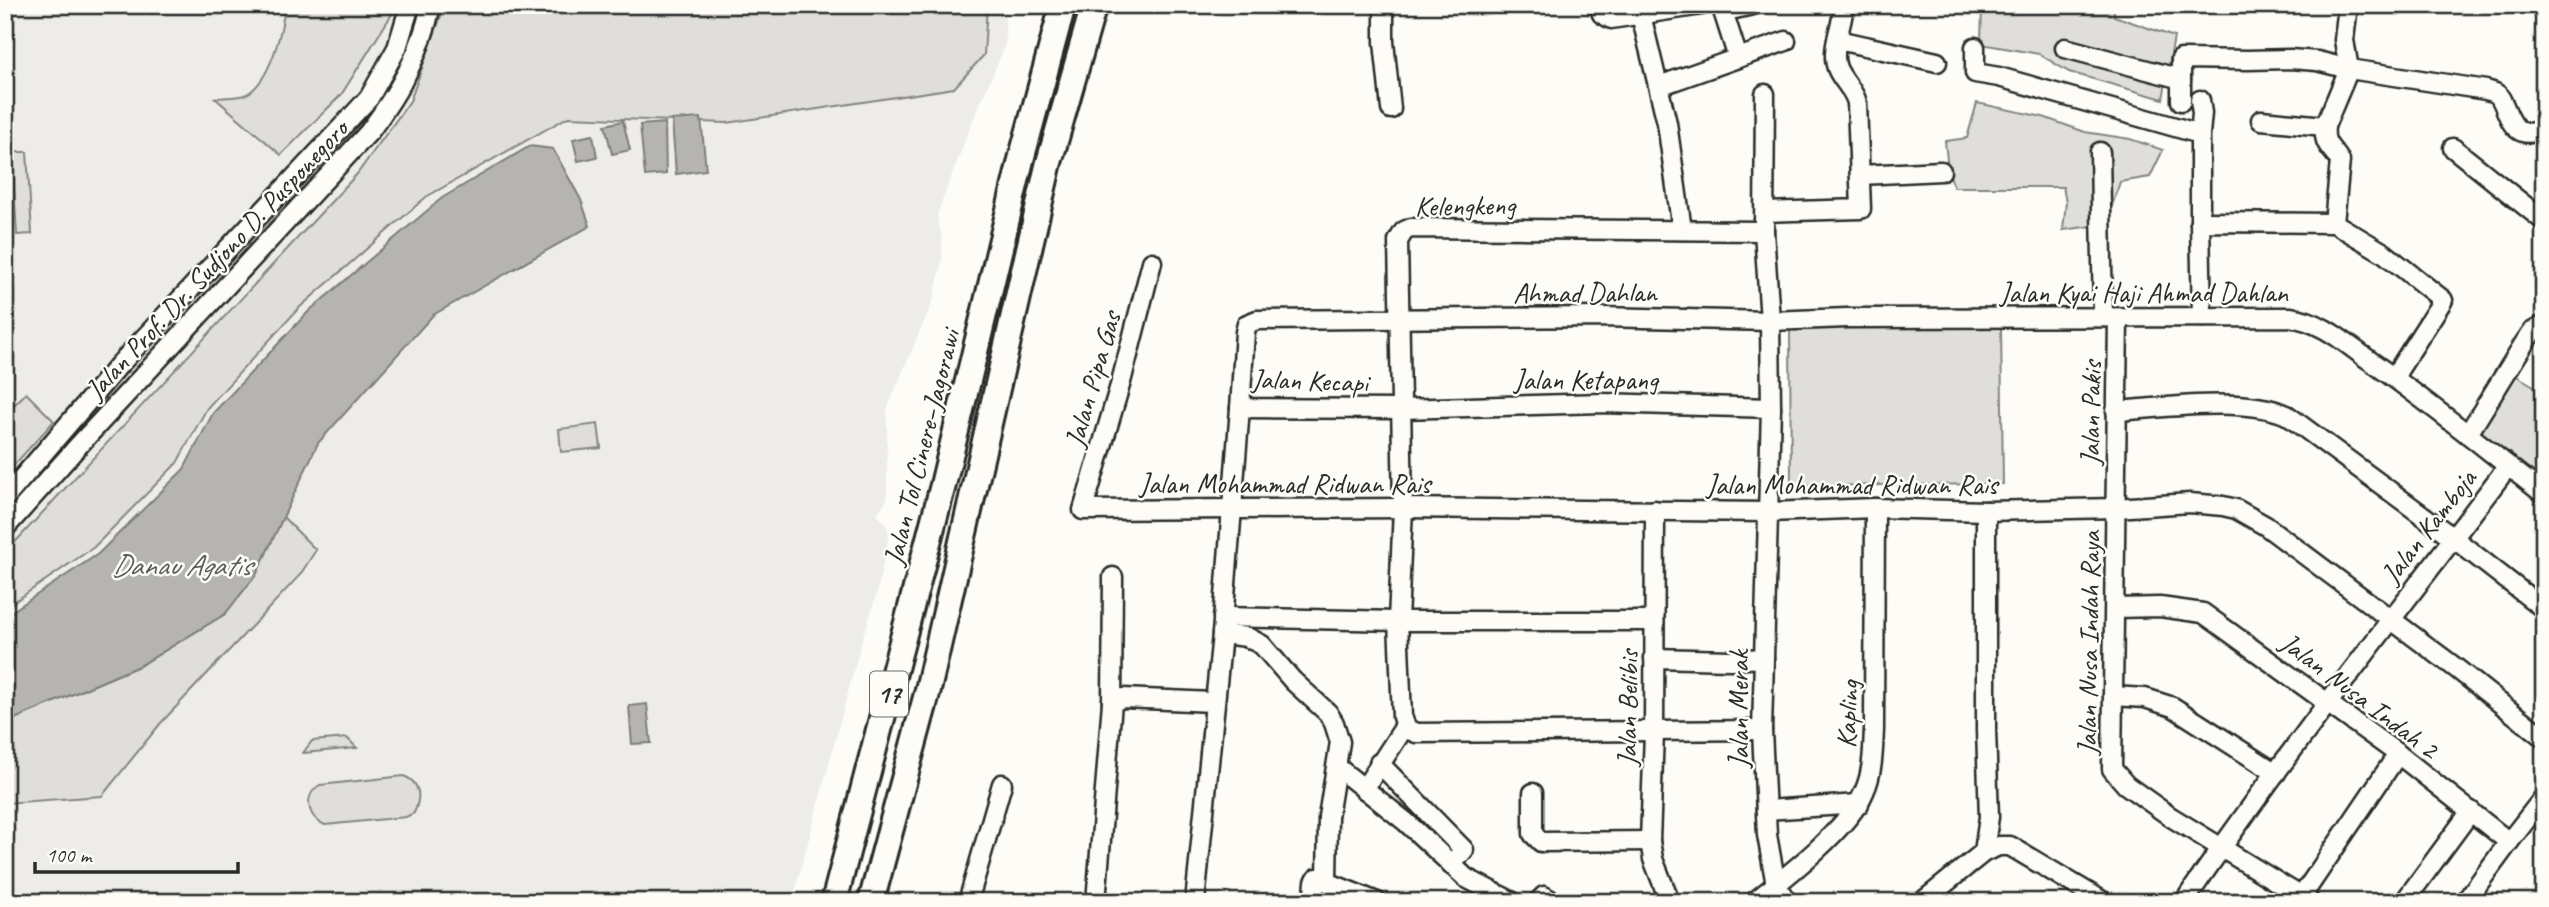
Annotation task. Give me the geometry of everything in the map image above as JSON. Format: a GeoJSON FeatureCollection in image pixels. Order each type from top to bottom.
{"type":"FeatureCollection","features":[{"type":"Feature","properties":{"kind":"highway","name":"Jalan Tol Cinere–Jagorawi"},"geometry":{"type":"LineString","coordinates":[[834,902],[943,485],[1021,160],[1063,5]]}},
{"type":"Feature","properties":{"kind":"highway","name":"17"},"geometry":{"type":"LineString","coordinates":[[871,902],[928,690],[1048,166],[1094,5]]}},
{"type":"Feature","properties":{"kind":"street","name":"Jalan Prof. Dr. Sudjono D. Pusponegoro"},"geometry":{"type":"LineString","coordinates":[[5,498],[119,365],[369,98],[385,74],[397,48],[410,5]]}},
{"type":"Feature","properties":{"kind":"street","name":"Jalan Prof. Dr. Sudjono D. Pusponegoro"},"geometry":{"type":"LineString","coordinates":[[5,528],[350,154],[404,83],[422,44],[431,5]]}},
{"type":"Feature","properties":{"kind":"street"},"geometry":{"type":"LineString","coordinates":[[1384,5],[1384,42],[1391,109]]}},
{"type":"Feature","properties":{"kind":"street"},"geometry":{"type":"LineString","coordinates":[[1599,5],[1602,14],[1611,19],[1702,5]]}},
{"type":"Feature","properties":{"kind":"street"},"geometry":{"type":"LineString","coordinates":[[1723,5],[1735,9],[1753,5]]}},
{"type":"Feature","properties":{"kind":"street"},"geometry":{"type":"LineString","coordinates":[[1723,5],[1738,58]]}},
{"type":"Feature","properties":{"kind":"street"},"geometry":{"type":"LineString","coordinates":[[1765,212],[1861,209],[1857,103],[1853,92],[1837,69],[1835,58],[1844,5]]}},
{"type":"Feature","properties":{"kind":"street"},"geometry":{"type":"LineString","coordinates":[[2334,223],[2341,166],[2338,156],[2324,141],[2325,126],[2349,69],[2344,40],[2348,5]]}},
{"type":"Feature","properties":{"kind":"street"},"geometry":{"type":"LineString","coordinates":[[1641,15],[1667,123],[1682,230]]}},
{"type":"Feature","properties":{"kind":"street"},"geometry":{"type":"LineString","coordinates":[[1839,40],[1937,62]]}},
{"type":"Feature","properties":{"kind":"street"},"geometry":{"type":"LineString","coordinates":[[1659,86],[1786,41]]}},
{"type":"Feature","properties":{"kind":"street"},"geometry":{"type":"LineString","coordinates":[[1975,47],[1975,73],[1999,77],[2200,134]]}},
{"type":"Feature","properties":{"kind":"street"},"geometry":{"type":"LineString","coordinates":[[2065,48],[2181,79]]}},
{"type":"Feature","properties":{"kind":"street"},"geometry":{"type":"LineString","coordinates":[[2181,101],[2181,59],[2317,61],[2349,69],[2486,90],[2496,93],[2502,101],[2511,124],[2531,132],[2544,128]]}},
{"type":"Feature","properties":{"kind":"street"},"geometry":{"type":"LineString","coordinates":[[1765,94],[1764,231],[1770,321],[1771,408],[1767,512]]}},
{"type":"Feature","properties":{"kind":"street"},"geometry":{"type":"LineString","coordinates":[[2200,100],[2202,317]]}},
{"type":"Feature","properties":{"kind":"street"},"geometry":{"type":"LineString","coordinates":[[2261,120],[2325,126]]}},
{"type":"Feature","properties":{"kind":"street"},"geometry":{"type":"LineString","coordinates":[[318,152],[328,160],[341,146],[350,154]]}},
{"type":"Feature","properties":{"kind":"street"},"geometry":{"type":"LineString","coordinates":[[2453,148],[2544,221]]}},
{"type":"Feature","properties":{"kind":"street","name":"Jalan Pakis"},"geometry":{"type":"LineString","coordinates":[[2100,152],[2116,411],[2115,508]]}},
{"type":"Feature","properties":{"kind":"street"},"geometry":{"type":"LineString","coordinates":[[1860,176],[1941,171]]}},
{"type":"Feature","properties":{"kind":"street"},"geometry":{"type":"LineString","coordinates":[[2200,222],[2334,223],[2384,253],[2443,300],[2394,377]]}},
{"type":"Feature","properties":{"kind":"street","name":"Kelengkeng"},"geometry":{"type":"LineString","coordinates":[[1405,726],[1402,717],[1398,621],[1402,508],[1400,235],[1407,229],[1764,231]]}},
{"type":"Feature","properties":{"kind":"street","name":"Jalan Pipa Gas"},"geometry":{"type":"LineString","coordinates":[[1083,510],[1121,382],[1152,262]]}},
{"type":"Feature","properties":{"kind":"street"},"geometry":{"type":"LineString","coordinates":[[184,298],[200,314]]}},
{"type":"Feature","properties":{"kind":"street","name":"Ahmad Dahlan"},"geometry":{"type":"LineString","coordinates":[[1401,320],[1601,317],[1770,321]]}},
{"type":"Feature","properties":{"kind":"street","name":"Jalan Kyai Haji Ahmad Dahlan"},"geometry":{"type":"LineString","coordinates":[[1770,321],[1860,318],[2303,318],[2323,328],[2394,377],[2544,494]]}},
{"type":"Feature","properties":{"kind":"street","name":"Jalan Kecapi"},"geometry":{"type":"LineString","coordinates":[[1401,320],[1250,322],[1245,332],[1240,408],[1402,409]]}},
{"type":"Feature","properties":{"kind":"street"},"geometry":{"type":"LineString","coordinates":[[2468,434],[2525,342],[2532,332],[2544,325]]}},
{"type":"Feature","properties":{"kind":"street","name":"Jalan Ketapang"},"geometry":{"type":"LineString","coordinates":[[1402,409],[1602,403],[1771,408]]}},
{"type":"Feature","properties":{"kind":"street"},"geometry":{"type":"LineString","coordinates":[[2116,411],[2201,406],[2258,406],[2277,411],[2306,428],[2544,609]]}},
{"type":"Feature","properties":{"kind":"street"},"geometry":{"type":"LineString","coordinates":[[1195,902],[1213,702],[1223,625],[1240,408]]}},
{"type":"Feature","properties":{"kind":"street","name":"Jalan Kamboja"},"geometry":{"type":"LineString","coordinates":[[2390,618],[2508,466]]}},
{"type":"Feature","properties":{"kind":"street"},"geometry":{"type":"LineString","coordinates":[[30,468],[45,482]]}},
{"type":"Feature","properties":{"kind":"street","name":"Jalan Mohammad Ridwan Rais"},"geometry":{"type":"LineString","coordinates":[[1083,510],[1402,508],[1767,512],[1875,508],[1986,511],[2190,503],[2223,506],[2236,509],[2266,526],[2544,738]]}},
{"type":"Feature","properties":{"kind":"street","name":"Kapling"},"geometry":{"type":"LineString","coordinates":[[1754,902],[1841,827],[1859,804],[1869,775],[1874,729],[1875,508]]}},
{"type":"Feature","properties":{"kind":"street","name":"Jalan Nusa Indah Raya"},"geometry":{"type":"LineString","coordinates":[[2115,508],[2112,769],[2116,776],[2171,817],[2306,899]]}},
{"type":"Feature","properties":{"kind":"street","name":"Jalan Belibis"},"geometry":{"type":"LineString","coordinates":[[1655,510],[1654,733],[1650,841],[1653,859],[1670,902]]}},
{"type":"Feature","properties":{"kind":"street"},"geometry":{"type":"LineString","coordinates":[[1984,852],[1989,817],[1986,730],[1986,511]]}},
{"type":"Feature","properties":{"kind":"street","name":"Jalan Merak"},"geometry":{"type":"LineString","coordinates":[[1767,512],[1762,730],[1767,835],[1776,885],[1787,902]]}},
{"type":"Feature","properties":{"kind":"street"},"geometry":{"type":"LineString","coordinates":[[1096,902],[1112,703],[1113,577]]}},
{"type":"Feature","properties":{"kind":"street","name":"Jalan Nusa Indah 2"},"geometry":{"type":"LineString","coordinates":[[2115,608],[2160,607],[2203,613],[2398,754],[2509,842]]}},
{"type":"Feature","properties":{"kind":"street"},"geometry":{"type":"LineString","coordinates":[[2185,902],[2222,847],[2390,618]]}},
{"type":"Feature","properties":{"kind":"street"},"geometry":{"type":"LineString","coordinates":[[1223,625],[1398,621],[1654,621]]}},
{"type":"Feature","properties":{"kind":"street"},"geometry":{"type":"LineString","coordinates":[[1223,625],[1257,641],[1302,690],[1328,713],[1334,723],[1340,742],[1328,817],[1327,881]]}},
{"type":"Feature","properties":{"kind":"street"},"geometry":{"type":"LineString","coordinates":[[1654,658],[1764,658]]}},
{"type":"Feature","properties":{"kind":"street"},"geometry":{"type":"LineString","coordinates":[[2113,696],[2163,702],[2276,773]]}},
{"type":"Feature","properties":{"kind":"street"},"geometry":{"type":"LineString","coordinates":[[1112,703],[1123,698],[1213,702]]}},
{"type":"Feature","properties":{"kind":"street"},"geometry":{"type":"LineString","coordinates":[[1364,789],[1405,726],[1416,733],[1762,730]]}},
{"type":"Feature","properties":{"kind":"street"},"geometry":{"type":"LineString","coordinates":[[2306,899],[2398,754]]}},
{"type":"Feature","properties":{"kind":"street"},"geometry":{"type":"LineString","coordinates":[[1379,763],[1464,850],[1451,865]]}},
{"type":"Feature","properties":{"kind":"street"},"geometry":{"type":"LineString","coordinates":[[1337,767],[1406,822],[1466,878],[1513,902]]}},
{"type":"Feature","properties":{"kind":"street"},"geometry":{"type":"LineString","coordinates":[[968,902],[1002,784]]}},
{"type":"Feature","properties":{"kind":"street"},"geometry":{"type":"LineString","coordinates":[[1533,793],[1533,834],[1541,842],[1650,841]]}},
{"type":"Feature","properties":{"kind":"street"},"geometry":{"type":"LineString","coordinates":[[2465,902],[2544,797]]}},
{"type":"Feature","properties":{"kind":"street"},"geometry":{"type":"LineString","coordinates":[[1766,810],[1859,804]]}},
{"type":"Feature","properties":{"kind":"street"},"geometry":{"type":"LineString","coordinates":[[2404,902],[2471,811]]}},
{"type":"Feature","properties":{"kind":"street"},"geometry":{"type":"LineString","coordinates":[[1989,817],[2010,846],[2104,902]]}},
{"type":"Feature","properties":{"kind":"street"},"geometry":{"type":"LineString","coordinates":[[1922,902],[1984,852],[1999,846],[2010,846]]}},
{"type":"Feature","properties":{"kind":"street"},"geometry":{"type":"LineString","coordinates":[[1313,902],[1315,880],[1327,881],[1377,902]]}},
{"type":"Feature","properties":{"kind":"street"},"geometry":{"type":"LineString","coordinates":[[1538,902],[1544,896],[1554,902]]}},
{"type":"Feature","properties":{"kind":"shaded area"},"geometry":{"type":"Polygon","coordinates":[[[5,5],[1004,5],[1006,40],[1003,51],[972,122],[938,212],[942,260],[934,298],[887,409],[887,499],[877,514],[888,528],[889,535],[876,596],[792,902],[5,902],[5,5]]]}},
{"type":"Feature","properties":{"kind":"shaded area"},"geometry":{"type":"Polygon","coordinates":[[[285,5],[393,5],[392,14],[341,95],[281,155],[215,98],[247,94],[263,78],[278,41],[285,5]]]}},
{"type":"Feature","properties":{"kind":"shaded area"},"geometry":{"type":"Polygon","coordinates":[[[416,5],[424,5],[419,32],[387,98],[204,296],[203,291],[355,126],[388,84],[405,44],[416,5]]]}},
{"type":"Feature","properties":{"kind":"shaded area"},"geometry":{"type":"Polygon","coordinates":[[[445,5],[987,5],[984,55],[954,88],[727,123],[568,117],[426,197],[299,308],[207,408],[177,463],[94,547],[5,608],[5,553],[357,174],[410,101],[445,5]]]}},
{"type":"Feature","properties":{"kind":"shaded area"},"geometry":{"type":"Polygon","coordinates":[[[1982,5],[2114,5],[2114,16],[2174,37],[2163,99],[2069,72],[2039,54],[1981,44],[1982,5]]]}},
{"type":"Feature","properties":{"kind":"shaded area"},"geometry":{"type":"Polygon","coordinates":[[[1977,103],[2043,117],[2085,132],[2130,139],[2163,150],[2150,177],[2120,182],[2106,224],[2063,230],[2066,202],[2063,187],[1954,187],[1948,170],[1945,141],[1967,138],[1977,103]]]}},
{"type":"Feature","properties":{"kind":"shaded area"},"geometry":{"type":"Polygon","coordinates":[[[12,152],[27,152],[32,234],[17,235],[12,152]]]}},
{"type":"Feature","properties":{"kind":"shaded area"},"geometry":{"type":"Polygon","coordinates":[[[182,315],[185,320],[49,467],[48,461],[61,445],[149,347],[182,315]]]}},
{"type":"Feature","properties":{"kind":"shaded area"},"geometry":{"type":"Polygon","coordinates":[[[2001,326],[2003,484],[1791,486],[1790,328],[2001,326]]]}},
{"type":"Feature","properties":{"kind":"shaded area"},"geometry":{"type":"Polygon","coordinates":[[[2510,372],[2544,392],[2544,484],[2471,428],[2510,372]]]}},
{"type":"Feature","properties":{"kind":"shaded area"},"geometry":{"type":"Polygon","coordinates":[[[26,393],[54,421],[5,475],[5,414],[26,393]]]}},
{"type":"Feature","properties":{"kind":"shaded area"},"geometry":{"type":"Polygon","coordinates":[[[598,424],[601,448],[561,452],[559,429],[598,424]]]}},
{"type":"Feature","properties":{"kind":"shaded area"},"geometry":{"type":"Polygon","coordinates":[[[283,517],[316,550],[300,575],[160,724],[102,796],[5,803],[5,723],[141,665],[225,614],[256,575],[283,517]]]}},
{"type":"Feature","properties":{"kind":"shaded area"},"geometry":{"type":"Polygon","coordinates":[[[347,738],[357,748],[303,753],[312,741],[347,738]]]}},
{"type":"Feature","properties":{"kind":"shaded area"},"geometry":{"type":"Polygon","coordinates":[[[404,776],[414,783],[418,792],[414,813],[406,817],[325,825],[311,812],[311,794],[320,785],[404,776]]]}},
{"type":"Feature","properties":{"kind":"water"},"geometry":{"type":"Polygon","coordinates":[[[701,118],[706,170],[676,174],[672,120],[701,118]]]}},
{"type":"Feature","properties":{"kind":"water"},"geometry":{"type":"Polygon","coordinates":[[[623,121],[630,150],[612,154],[605,125],[623,121]]]}},
{"type":"Feature","properties":{"kind":"water"},"geometry":{"type":"Polygon","coordinates":[[[665,123],[666,174],[645,176],[640,125],[665,123]]]}},
{"type":"Feature","properties":{"kind":"water"},"geometry":{"type":"Polygon","coordinates":[[[593,135],[597,157],[578,161],[573,139],[593,135]]]}},
{"type":"Feature","properties":{"kind":"water","name":"Danau Agatis"},"geometry":{"type":"Polygon","coordinates":[[[530,146],[553,149],[581,200],[590,226],[433,315],[318,443],[256,575],[225,614],[141,665],[5,723],[5,618],[98,554],[184,469],[213,413],[309,311],[442,198],[530,146]]]}},
{"type":"Feature","properties":{"kind":"water"},"geometry":{"type":"Polygon","coordinates":[[[647,704],[651,743],[632,744],[629,706],[647,704]]]}}]}
